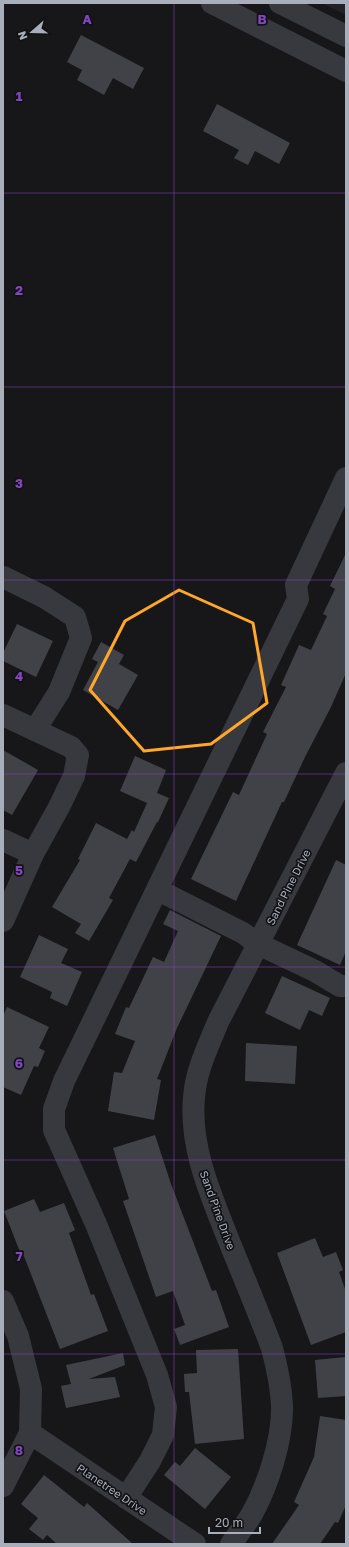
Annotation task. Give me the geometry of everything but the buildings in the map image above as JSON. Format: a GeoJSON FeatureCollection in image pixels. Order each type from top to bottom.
{"type":"FeatureCollection","features":[{"type":"Feature","properties":{"kind":"street"},"geometry":{"type":"LineString","coordinates":[[212,3],[346,71]]}},
{"type":"Feature","properties":{"kind":"street"},"geometry":{"type":"LineString","coordinates":[[227,3],[249,14],[262,13],[274,3]]}},
{"type":"Feature","properties":{"kind":"street"},"geometry":{"type":"LineString","coordinates":[[280,3],[346,36]]}},
{"type":"Feature","properties":{"kind":"street"},"geometry":{"type":"LineString","coordinates":[[126,1498],[150,1461],[163,1435],[166,1407],[157,1375],[96,1224],[54,1130],[54,1109],[64,1082],[298,599],[296,585],[346,478]]}},
{"type":"Feature","properties":{"kind":"street"},"geometry":{"type":"LineString","coordinates":[[3,577],[44,597],[75,617],[81,638],[58,692],[35,730]]}},
{"type":"Feature","properties":{"kind":"street"},"geometry":{"type":"LineString","coordinates":[[3,715],[70,747],[78,755],[74,776],[33,854],[3,921]]}},
{"type":"Feature","properties":{"kind":"street","name":"Sand Pine Drive"},"geometry":{"type":"LineString","coordinates":[[231,1544],[252,1513],[264,1487],[277,1449],[282,1406],[279,1374],[272,1348],[208,1188],[200,1158],[194,1123],[194,1097],[201,1063],[218,1022],[346,773]]}},
{"type":"Feature","properties":{"kind":"street"},"geometry":{"type":"LineString","coordinates":[[3,840],[33,854]]}},
{"type":"Feature","properties":{"kind":"street"},"geometry":{"type":"LineString","coordinates":[[158,890],[243,933],[258,944],[315,971],[340,986],[346,986]]}},
{"type":"Feature","properties":{"kind":"street"},"geometry":{"type":"LineString","coordinates":[[3,1486],[30,1433],[31,1388],[24,1356],[5,1311]]}},
{"type":"Feature","properties":{"kind":"street","name":"Planetree Drive"},"geometry":{"type":"LineString","coordinates":[[30,1433],[195,1544]]}},
{"type":"Feature","properties":{"kind":"highlighted area"},"geometry":{"type":"Polygon","coordinates":[[[179,590],[253,623],[267,703],[211,744],[144,751],[90,690],[125,621],[179,590]]]}},
{"type":"Feature","properties":{"kind":"shaded area"},"geometry":{"type":"Polygon","coordinates":[[[322,3],[346,3],[346,15],[322,3]]]}}]}
